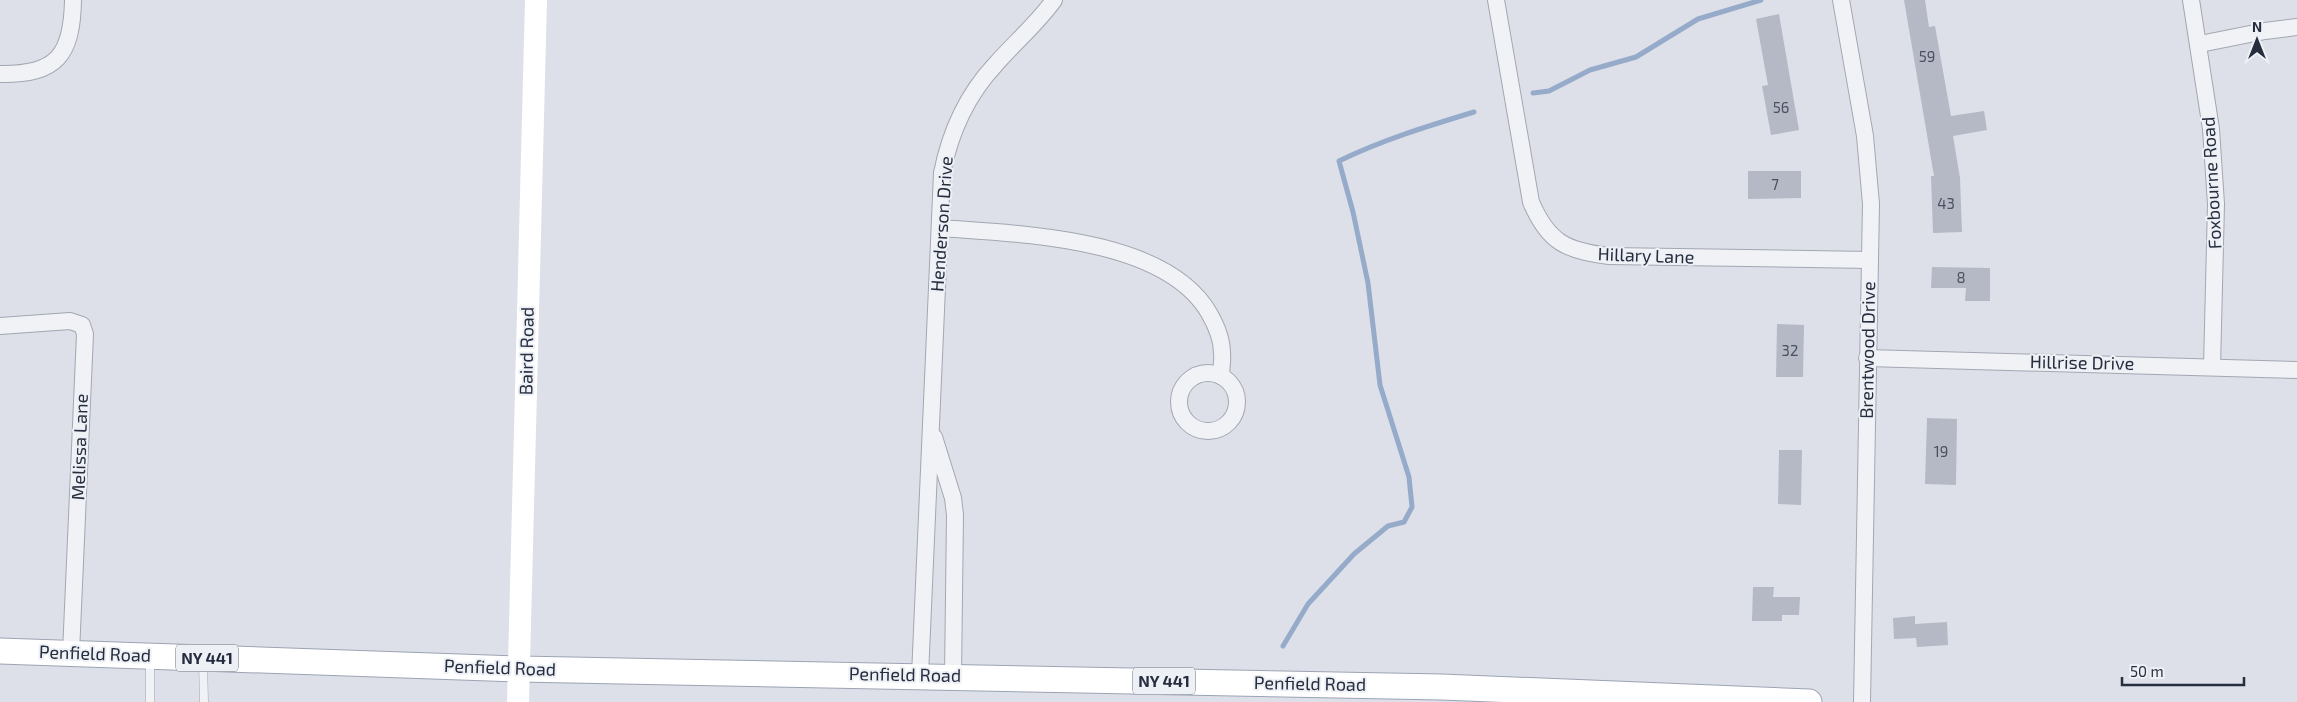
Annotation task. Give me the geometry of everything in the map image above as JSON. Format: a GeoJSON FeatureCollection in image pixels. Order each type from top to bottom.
{"type":"FeatureCollection","features":[{"type":"Feature","properties":{"kind":"main road","name":"Penfield Road"},"geometry":{"type":"LineString","coordinates":[[0,651],[519,669],[953,676],[1442,694],[1809,702]]}},
{"type":"Feature","properties":{"kind":"street"},"geometry":{"type":"LineString","coordinates":[[0,74],[23,75],[36,71],[56,59],[64,50],[70,36],[73,0]]}},
{"type":"Feature","properties":{"kind":"street","name":"Baird Road"},"geometry":{"type":"LineString","coordinates":[[518,702],[536,0]]}},
{"type":"Feature","properties":{"kind":"street","name":"Henderson Drive"},"geometry":{"type":"LineString","coordinates":[[920,676],[942,173],[947,145],[958,119],[994,66],[1054,0]]}},
{"type":"Feature","properties":{"kind":"street","name":"Hillary Lane"},"geometry":{"type":"LineString","coordinates":[[1496,0],[1531,202],[1539,221],[1550,235],[1565,246],[1584,253],[1609,256],[1870,260]]}},
{"type":"Feature","properties":{"kind":"street","name":"Brentwood Drive"},"geometry":{"type":"LineString","coordinates":[[1841,0],[1870,168],[1872,204],[1867,358],[1862,702]]}},
{"type":"Feature","properties":{"kind":"street","name":"Foxbourne Road"},"geometry":{"type":"LineString","coordinates":[[2192,0],[2212,129],[2216,204],[2212,366]]}},
{"type":"Feature","properties":{"kind":"street"},"geometry":{"type":"LineString","coordinates":[[2200,44],[2265,30],[2297,28]]}},
{"type":"Feature","properties":{"kind":"street"},"geometry":{"type":"LineString","coordinates":[[940,228],[1048,237],[1125,255],[1156,266],[1188,286],[1204,305],[1216,325],[1222,352],[1220,376]]}},
{"type":"Feature","properties":{"kind":"street","name":"Melissa Lane"},"geometry":{"type":"LineString","coordinates":[[0,326],[70,321],[82,325],[85,334],[71,653]]}},
{"type":"Feature","properties":{"kind":"street","name":"Hillrise Drive"},"geometry":{"type":"LineString","coordinates":[[1867,358],[2212,366],[2297,370]]}},
{"type":"Feature","properties":{"kind":"street","name":"Henderson Drive"},"geometry":{"type":"LineString","coordinates":[[931,425],[953,498],[955,516],[953,676]]}},
{"type":"Feature","properties":{"kind":"lane"},"geometry":{"type":"LineString","coordinates":[[150,656],[150,702]]}},
{"type":"Feature","properties":{"kind":"lane"},"geometry":{"type":"LineString","coordinates":[[203,658],[204,702]]}},
{"type":"Feature","properties":{"kind":"building"},"geometry":{"type":"Polygon","coordinates":[[[1904,0],[1925,0],[1929,27],[1935,26],[1951,116],[1984,111],[1987,130],[1953,136],[1960,178],[1962,232],[1933,233],[1931,176],[1934,176],[1904,0]]]}},
{"type":"Feature","properties":{"kind":"building"},"geometry":{"type":"Polygon","coordinates":[[[1779,14],[1799,130],[1771,135],[1762,86],[1768,85],[1756,19],[1779,14]]]}},
{"type":"Feature","properties":{"kind":"building"},"geometry":{"type":"Polygon","coordinates":[[[1748,171],[1801,171],[1801,198],[1748,199],[1748,171]]]}},
{"type":"Feature","properties":{"kind":"building"},"geometry":{"type":"Polygon","coordinates":[[[1932,267],[1990,268],[1990,301],[1965,301],[1966,288],[1931,288],[1932,267]]]}},
{"type":"Feature","properties":{"kind":"building"},"geometry":{"type":"Polygon","coordinates":[[[1777,324],[1804,325],[1803,377],[1776,377],[1777,324]]]}},
{"type":"Feature","properties":{"kind":"building"},"geometry":{"type":"Polygon","coordinates":[[[1927,418],[1957,419],[1956,485],[1925,484],[1927,418]]]}},
{"type":"Feature","properties":{"kind":"building"},"geometry":{"type":"Polygon","coordinates":[[[1779,450],[1802,450],[1801,505],[1778,504],[1779,450]]]}},
{"type":"Feature","properties":{"kind":"building"},"geometry":{"type":"Polygon","coordinates":[[[1753,587],[1774,587],[1773,597],[1800,597],[1799,615],[1782,615],[1782,621],[1752,621],[1753,587]]]}},
{"type":"Feature","properties":{"kind":"building"},"geometry":{"type":"Polygon","coordinates":[[[1915,616],[1915,624],[1947,622],[1948,645],[1917,647],[1916,638],[1894,639],[1893,618],[1915,616]]]}},
{"type":"Feature","properties":{"kind":"waterway"},"geometry":{"type":"LineString","coordinates":[[1533,93],[1549,91],[1590,70],[1636,57],[1698,19],[1761,0]]}},
{"type":"Feature","properties":{"kind":"waterway"},"geometry":{"type":"LineString","coordinates":[[1283,646],[1308,604],[1354,554],[1388,526],[1404,522],[1412,507],[1409,477],[1380,385],[1368,283],[1353,212],[1339,161],[1388,140],[1474,112]]}}]}
